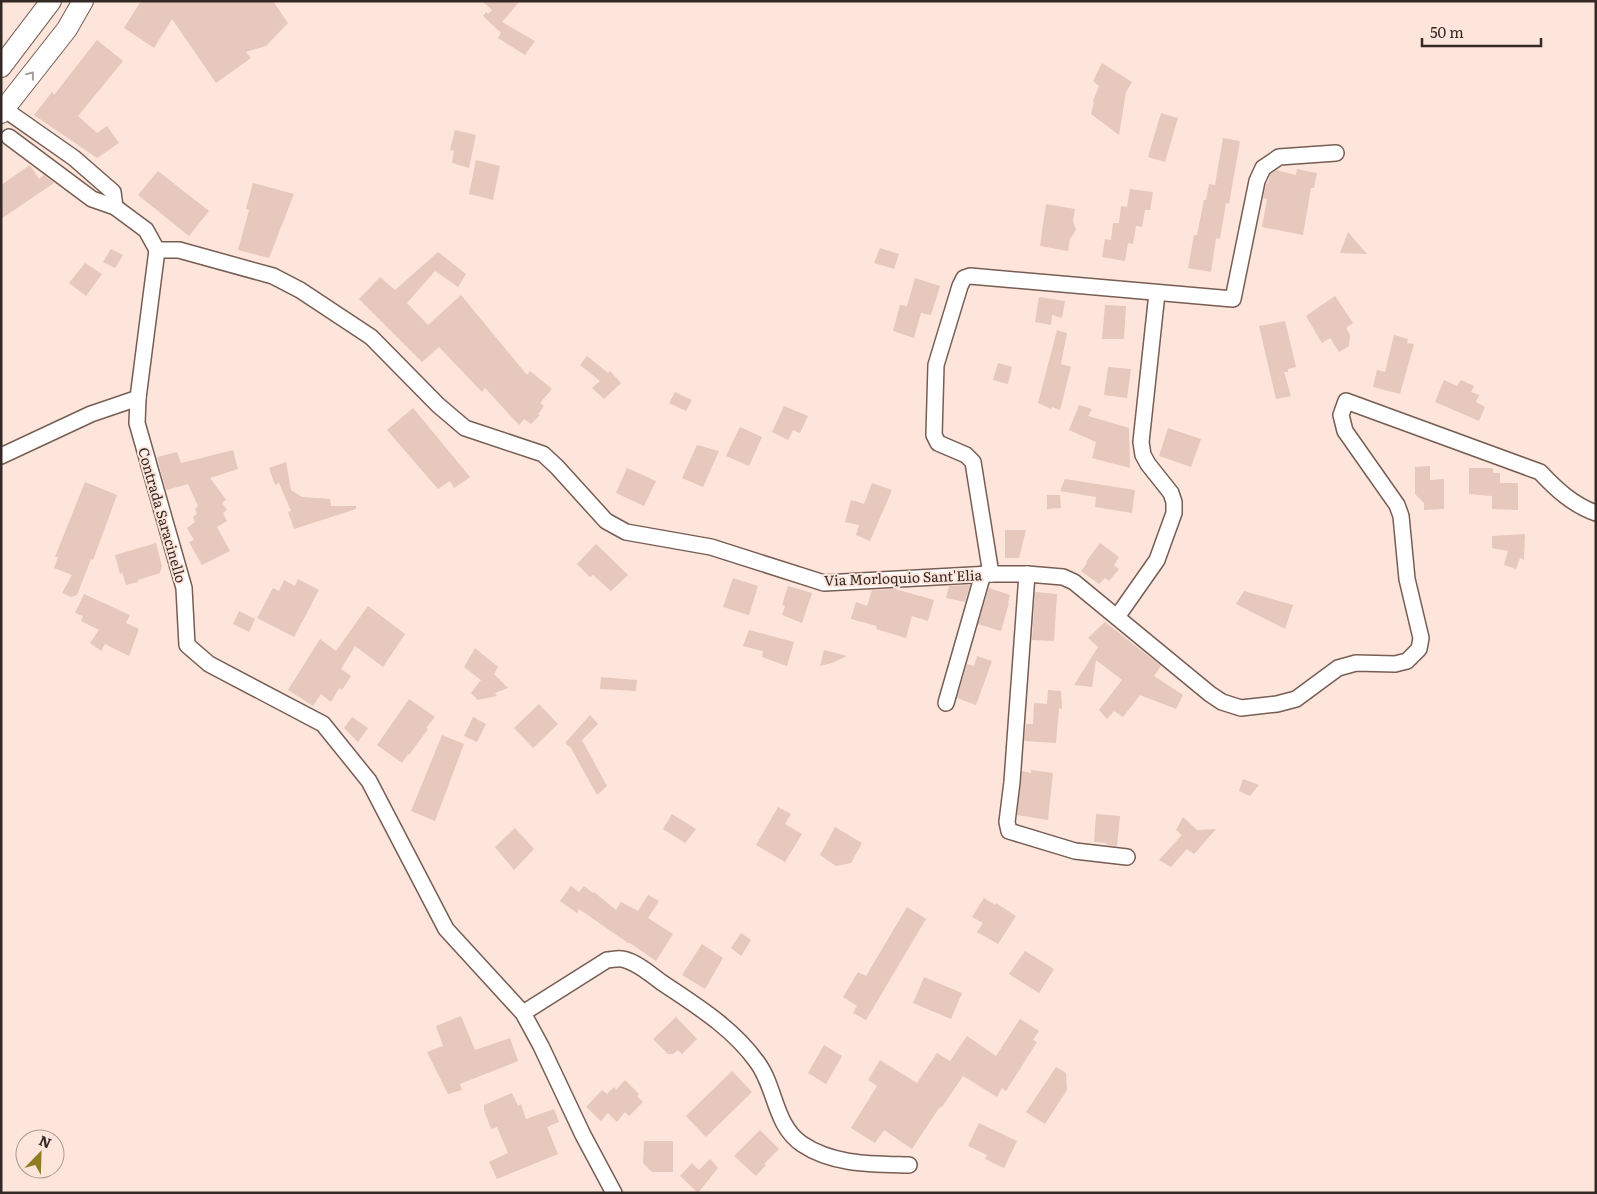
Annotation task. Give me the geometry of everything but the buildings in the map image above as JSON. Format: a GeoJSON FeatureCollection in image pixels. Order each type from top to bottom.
{"type":"FeatureCollection","features":[{"type":"Feature","properties":{"kind":"main road"},"geometry":{"type":"LineString","coordinates":[[1,67],[51,1]]}},
{"type":"Feature","properties":{"kind":"main road"},"geometry":{"type":"LineString","coordinates":[[3,111],[67,29],[83,1]]}},
{"type":"Feature","properties":{"kind":"street"},"geometry":{"type":"LineString","coordinates":[[3,111],[74,158],[114,192],[116,207]]}},
{"type":"Feature","properties":{"kind":"street"},"geometry":{"type":"LineString","coordinates":[[9,137],[92,198],[116,207],[146,230],[157,250]]}},
{"type":"Feature","properties":{"kind":"street"},"geometry":{"type":"LineString","coordinates":[[946,703],[987,574],[973,462],[966,455],[938,443],[934,435],[936,365],[964,278],[970,276],[1233,299],[1257,180],[1263,168],[1279,158],[1336,153]]}},
{"type":"Feature","properties":{"kind":"street","name":"Contrada Saracinello"},"geometry":{"type":"LineString","coordinates":[[157,250],[138,398],[137,423],[184,588],[187,645],[209,664],[323,724],[369,781],[446,929],[523,1013],[614,1193]]}},
{"type":"Feature","properties":{"kind":"street","name":"Via Morloquio Sant'Elia"},"geometry":{"type":"LineString","coordinates":[[157,250],[179,250],[273,276],[300,290],[371,337],[438,405],[465,428],[543,454],[606,521],[626,532],[711,547],[824,583],[987,574],[1027,574],[1063,577],[1074,582],[1210,694],[1222,702],[1241,708],[1276,704],[1296,699],[1338,668],[1356,663],[1394,664],[1407,661],[1419,650],[1421,638],[1407,579],[1401,516],[1397,505],[1345,431],[1341,416],[1346,401],[1540,472],[1558,491],[1584,509],[1596,513]]}},
{"type":"Feature","properties":{"kind":"street"},"geometry":{"type":"LineString","coordinates":[[1117,617],[1157,560],[1174,513],[1174,502],[1171,493],[1148,464],[1143,455],[1141,442],[1157,293]]}},
{"type":"Feature","properties":{"kind":"street"},"geometry":{"type":"LineString","coordinates":[[1,456],[91,414],[138,398]]}},
{"type":"Feature","properties":{"kind":"street"},"geometry":{"type":"LineString","coordinates":[[1027,574],[1012,782],[1007,822],[1009,831],[1075,851],[1126,857]]}},
{"type":"Feature","properties":{"kind":"street"},"geometry":{"type":"LineString","coordinates":[[523,1013],[607,960],[622,959],[641,967],[712,1016],[742,1044],[758,1062],[767,1078],[780,1116],[788,1130],[801,1143],[820,1154],[841,1160],[872,1164],[908,1164]]}}]}
